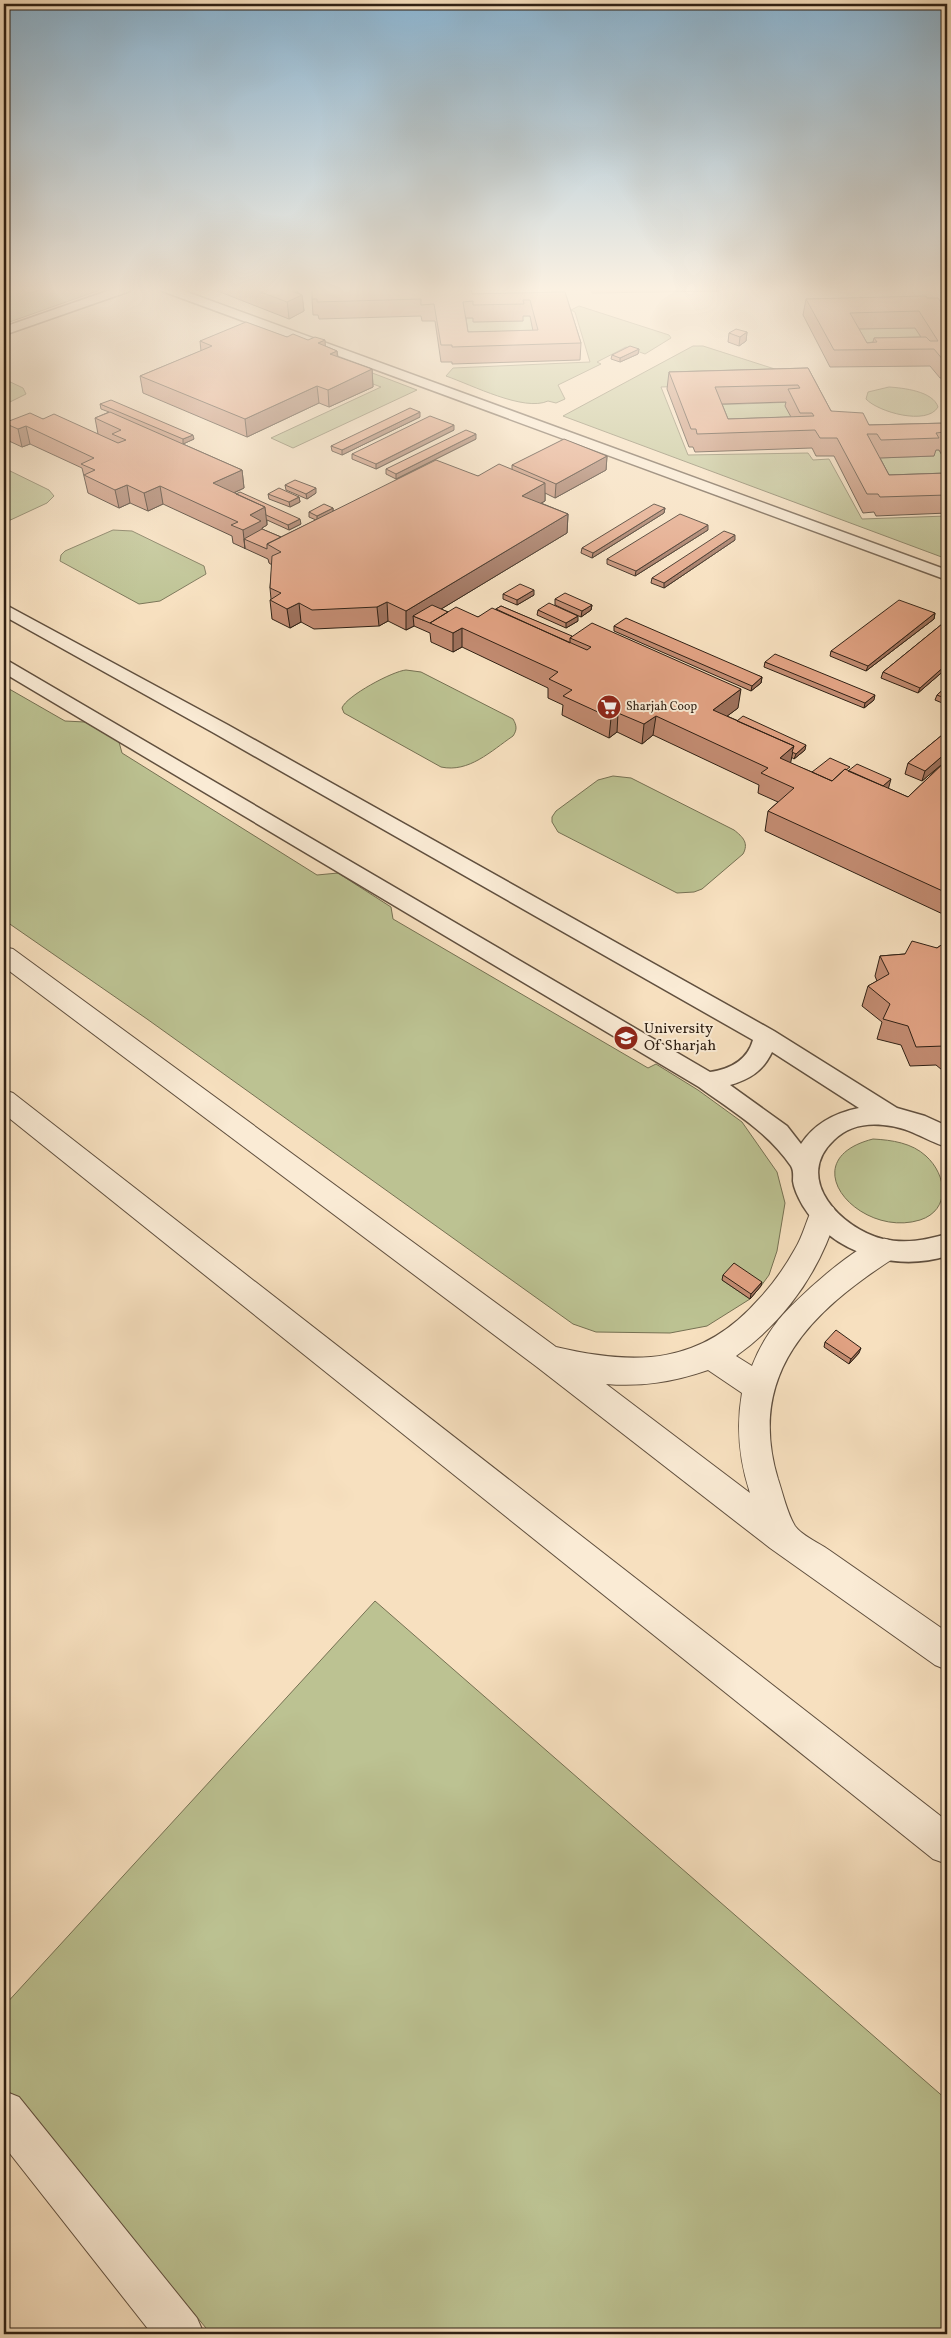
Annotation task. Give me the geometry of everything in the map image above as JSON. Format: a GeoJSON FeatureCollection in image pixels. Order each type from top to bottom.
{"type":"FeatureCollection","features":[{"type":"Feature","properties":{"kind":"street"},"geometry":{"type":"LineString","coordinates":[[463,397],[947,575]]}},
{"type":"Feature","properties":{"kind":"street"},"geometry":{"type":"LineString","coordinates":[[4,609],[230,733],[766,1037],[891,1116]]}},
{"type":"Feature","properties":{"kind":"street"},"geometry":{"type":"LineString","coordinates":[[4,666],[707,1082],[762,1120],[778,1134],[805,1166]]}},
{"type":"Feature","properties":{"kind":"street"},"geometry":{"type":"LineString","coordinates":[[4,955],[548,1358],[782,1537],[947,1653]]}},
{"type":"Feature","properties":{"kind":"street"},"geometry":{"type":"LineString","coordinates":[[707,1082],[722,1080],[748,1068],[758,1059],[764,1049],[766,1037]]}},
{"type":"Feature","properties":{"kind":"street"},"geometry":{"type":"LineString","coordinates":[[4,1100],[947,1845]]}},
{"type":"Feature","properties":{"kind":"street"},"geometry":{"type":"LineString","coordinates":[[947,1138],[916,1122],[891,1116],[866,1116],[843,1122],[824,1132],[812,1147],[805,1166],[808,1191],[823,1215],[840,1230],[861,1242],[884,1250],[936,1248],[947,1265]]}},
{"type":"Feature","properties":{"kind":"street"},"geometry":{"type":"LineString","coordinates":[[548,1358],[608,1371],[642,1372],[676,1368],[712,1356],[741,1337],[791,1283],[806,1261],[823,1215]]}},
{"type":"Feature","properties":{"kind":"street"},"geometry":{"type":"LineString","coordinates":[[782,1537],[755,1450],[753,1420],[757,1386],[780,1342],[816,1300],[837,1281],[884,1250]]}},
{"type":"Feature","properties":{"kind":"street"},"geometry":{"type":"LineString","coordinates":[[791,1283],[816,1300]]}},
{"type":"Feature","properties":{"kind":"street"},"geometry":{"type":"LineString","coordinates":[[712,1356],[757,1386]]}},
{"type":"Feature","properties":{"kind":"street"},"geometry":{"type":"LineString","coordinates":[[4,2112],[181,2334]]}},
{"type":"Feature","properties":{"kind":"green space"},"geometry":{"type":"Polygon","coordinates":[[[4,397],[20,397],[4,405],[4,397]]]}},
{"type":"Feature","properties":{"kind":"green space"},"geometry":{"type":"Polygon","coordinates":[[[359,397],[402,397],[293,448],[271,438],[359,397]]]}},
{"type":"Feature","properties":{"kind":"green space"},"geometry":{"type":"Polygon","coordinates":[[[502,397],[564,397],[565,399],[556,403],[548,401],[526,403],[502,397]]]}},
{"type":"Feature","properties":{"kind":"green space"},"geometry":{"type":"Polygon","coordinates":[[[598,397],[665,397],[688,455],[808,453],[813,460],[829,459],[862,519],[947,516],[947,559],[563,416],[598,397]]]}},
{"type":"Feature","properties":{"kind":"green space"},"geometry":{"type":"Polygon","coordinates":[[[867,397],[930,397],[938,407],[932,413],[924,416],[902,415],[872,404],[866,399],[867,397]]]}},
{"type":"Feature","properties":{"kind":"green space"},"geometry":{"type":"Polygon","coordinates":[[[795,402],[797,431],[726,437],[712,405],[795,402]]]}},
{"type":"Feature","properties":{"kind":"green space"},"geometry":{"type":"Polygon","coordinates":[[[931,450],[939,450],[947,464],[947,491],[885,493],[877,458],[934,456],[931,450]]]}},
{"type":"Feature","properties":{"kind":"green space"},"geometry":{"type":"Polygon","coordinates":[[[4,468],[49,490],[54,496],[47,503],[4,523],[4,468]]]}},
{"type":"Feature","properties":{"kind":"green space"},"geometry":{"type":"Polygon","coordinates":[[[113,530],[132,531],[204,566],[206,574],[160,601],[139,604],[60,561],[61,555],[65,551],[113,530]]]}},
{"type":"Feature","properties":{"kind":"green space"},"geometry":{"type":"Polygon","coordinates":[[[406,670],[421,672],[513,719],[516,728],[513,736],[470,764],[461,767],[441,767],[344,713],[342,708],[352,697],[391,675],[406,670]]]}},
{"type":"Feature","properties":{"kind":"green space"},"geometry":{"type":"Polygon","coordinates":[[[4,686],[65,721],[85,722],[119,742],[122,753],[317,875],[338,873],[391,907],[393,919],[648,1068],[656,1064],[698,1090],[742,1122],[777,1172],[785,1203],[777,1251],[769,1275],[761,1286],[722,1280],[750,1299],[707,1326],[670,1333],[596,1332],[573,1324],[147,1019],[4,920],[4,686]]]}},
{"type":"Feature","properties":{"kind":"green space"},"geometry":{"type":"Polygon","coordinates":[[[613,776],[631,778],[734,830],[744,840],[745,850],[743,854],[702,889],[694,892],[677,893],[558,832],[552,822],[552,817],[556,811],[598,780],[613,776]]]}},
{"type":"Feature","properties":{"kind":"green space"},"geometry":{"type":"Polygon","coordinates":[[[873,1139],[894,1141],[908,1145],[926,1156],[933,1164],[942,1182],[942,1191],[941,1200],[937,1208],[930,1215],[920,1220],[897,1223],[875,1218],[856,1208],[842,1194],[835,1179],[837,1163],[849,1149],[873,1139]]]}},
{"type":"Feature","properties":{"kind":"green space"},"geometry":{"type":"Polygon","coordinates":[[[375,1601],[947,2100],[947,2334],[211,2334],[4,2086],[4,2006],[375,1601]]]}},
{"type":"Feature","properties":{"kind":"building"},"geometry":{"type":"Polygon","coordinates":[[[192,397],[293,397],[245,419],[192,397]]]}},
{"type":"Feature","properties":{"kind":"building"},"geometry":{"type":"Polygon","coordinates":[[[679,397],[719,397],[728,419],[814,416],[812,413],[800,413],[792,397],[824,397],[831,411],[863,413],[869,425],[947,423],[947,438],[944,432],[936,433],[939,438],[881,440],[877,434],[867,434],[889,475],[947,473],[947,495],[880,497],[878,494],[867,494],[837,438],[820,438],[815,430],[697,434],[696,429],[691,429],[679,397]]]}},
{"type":"Feature","properties":{"kind":"building"},"geometry":{"type":"Polygon","coordinates":[[[111,400],[193,435],[183,439],[100,404],[111,400]]]}},
{"type":"Feature","properties":{"kind":"building"},"geometry":{"type":"Polygon","coordinates":[[[410,408],[420,412],[342,450],[331,446],[410,408]]]}},
{"type":"Feature","properties":{"kind":"building"},"geometry":{"type":"Polygon","coordinates":[[[110,412],[242,470],[213,483],[265,507],[250,515],[261,521],[243,530],[231,525],[238,522],[160,486],[144,493],[127,485],[115,490],[84,475],[95,470],[81,464],[94,458],[26,426],[18,429],[4,423],[30,413],[43,419],[54,414],[118,443],[126,440],[112,434],[121,430],[95,418],[110,412]]]}},
{"type":"Feature","properties":{"kind":"building"},"geometry":{"type":"Polygon","coordinates":[[[430,416],[454,425],[376,464],[352,454],[430,416]]]}},
{"type":"Feature","properties":{"kind":"building"},"geometry":{"type":"Polygon","coordinates":[[[466,430],[476,434],[396,474],[386,469],[466,430]]]}},
{"type":"Feature","properties":{"kind":"building"},"geometry":{"type":"Polygon","coordinates":[[[564,439],[607,456],[556,484],[512,465],[564,439]]]}},
{"type":"Feature","properties":{"kind":"building"},"geometry":{"type":"Polygon","coordinates":[[[436,460],[478,476],[499,464],[545,483],[522,496],[568,514],[406,611],[387,602],[377,607],[312,610],[299,603],[287,609],[270,600],[281,593],[270,588],[272,556],[281,552],[267,544],[436,460]]]}},
{"type":"Feature","properties":{"kind":"building"},"geometry":{"type":"Polygon","coordinates":[[[295,480],[316,488],[306,494],[285,485],[295,480]]]}},
{"type":"Feature","properties":{"kind":"building"},"geometry":{"type":"Polygon","coordinates":[[[279,488],[299,497],[289,502],[268,494],[279,488]]]}},
{"type":"Feature","properties":{"kind":"building"},"geometry":{"type":"Polygon","coordinates":[[[240,492],[300,519],[288,525],[266,515],[265,507],[236,494],[240,492]]]}},
{"type":"Feature","properties":{"kind":"building"},"geometry":{"type":"Polygon","coordinates":[[[324,504],[333,508],[317,516],[309,512],[324,504]]]}},
{"type":"Feature","properties":{"kind":"building"},"geometry":{"type":"Polygon","coordinates":[[[654,504],[665,508],[593,553],[582,548],[654,504]]]}},
{"type":"Feature","properties":{"kind":"building"},"geometry":{"type":"Polygon","coordinates":[[[680,514],[708,525],[636,571],[607,559],[680,514]]]}},
{"type":"Feature","properties":{"kind":"building"},"geometry":{"type":"Polygon","coordinates":[[[262,529],[281,537],[267,544],[267,549],[244,539],[262,529]]]}},
{"type":"Feature","properties":{"kind":"building"},"geometry":{"type":"Polygon","coordinates":[[[724,531],[735,535],[664,583],[652,578],[724,531]]]}},
{"type":"Feature","properties":{"kind":"building"},"geometry":{"type":"Polygon","coordinates":[[[520,584],[534,590],[517,600],[503,594],[520,584]]]}},
{"type":"Feature","properties":{"kind":"building"},"geometry":{"type":"Polygon","coordinates":[[[565,593],[592,605],[582,611],[555,599],[565,593]]]}},
{"type":"Feature","properties":{"kind":"building"},"geometry":{"type":"Polygon","coordinates":[[[899,600],[935,613],[868,666],[831,651],[899,600]]]}},
{"type":"Feature","properties":{"kind":"building"},"geometry":{"type":"Polygon","coordinates":[[[549,603],[578,616],[566,623],[538,610],[549,603]]]}},
{"type":"Feature","properties":{"kind":"building"},"geometry":{"type":"Polygon","coordinates":[[[432,605],[448,612],[430,623],[413,616],[432,605]]]}},
{"type":"Feature","properties":{"kind":"building"},"geometry":{"type":"Polygon","coordinates":[[[501,606],[572,636],[570,643],[496,609],[501,606]]]}},
{"type":"Feature","properties":{"kind":"building"},"geometry":{"type":"Polygon","coordinates":[[[456,607],[478,617],[492,608],[587,650],[591,647],[570,638],[592,623],[741,689],[713,710],[794,746],[780,758],[832,781],[845,769],[908,797],[947,760],[947,893],[768,811],[794,788],[761,773],[768,768],[656,716],[644,724],[618,713],[611,718],[563,696],[572,690],[549,679],[558,672],[462,628],[453,633],[430,623],[456,607]]]}},
{"type":"Feature","properties":{"kind":"building"},"geometry":{"type":"Polygon","coordinates":[[[626,618],[762,677],[752,686],[614,626],[626,618]]]}},
{"type":"Feature","properties":{"kind":"building"},"geometry":{"type":"Polygon","coordinates":[[[947,620],[947,664],[920,688],[883,672],[947,620]]]}},
{"type":"Feature","properties":{"kind":"building"},"geometry":{"type":"Polygon","coordinates":[[[775,654],[875,695],[865,703],[765,662],[775,654]]]}},
{"type":"Feature","properties":{"kind":"building"},"geometry":{"type":"Polygon","coordinates":[[[947,686],[947,699],[937,695],[947,686]]]}},
{"type":"Feature","properties":{"kind":"building"},"geometry":{"type":"Polygon","coordinates":[[[743,716],[806,745],[796,754],[792,752],[794,746],[737,721],[743,716]]]}},
{"type":"Feature","properties":{"kind":"building"},"geometry":{"type":"Polygon","coordinates":[[[947,731],[947,752],[925,771],[908,763],[947,731]]]}},
{"type":"Feature","properties":{"kind":"building"},"geometry":{"type":"Polygon","coordinates":[[[830,758],[850,767],[832,781],[812,772],[830,758]]]}},
{"type":"Feature","properties":{"kind":"building"},"geometry":{"type":"Polygon","coordinates":[[[857,764],[891,779],[883,786],[848,771],[857,764]]]}},
{"type":"Feature","properties":{"kind":"building"},"geometry":{"type":"Polygon","coordinates":[[[912,941],[937,948],[947,941],[947,1048],[944,1046],[916,1047],[908,1026],[883,1019],[890,1004],[868,986],[889,974],[880,956],[905,954],[912,941]]]}},
{"type":"Feature","properties":{"kind":"building"},"geometry":{"type":"Polygon","coordinates":[[[734,1263],[762,1282],[751,1294],[723,1275],[734,1263]]]}},
{"type":"Feature","properties":{"kind":"building"},"geometry":{"type":"Polygon","coordinates":[[[836,1330],[861,1348],[851,1359],[825,1342],[836,1330]]]}},
{"type":"Feature","properties":{"kind":"place","name":"Sharjah Coop"},"geometry":{"type":"Point","coordinates":[609,707]}},
{"type":"Feature","properties":{"kind":"place","name":"University Of Sharjah"},"geometry":{"type":"Point","coordinates":[626,1038]}}]}
